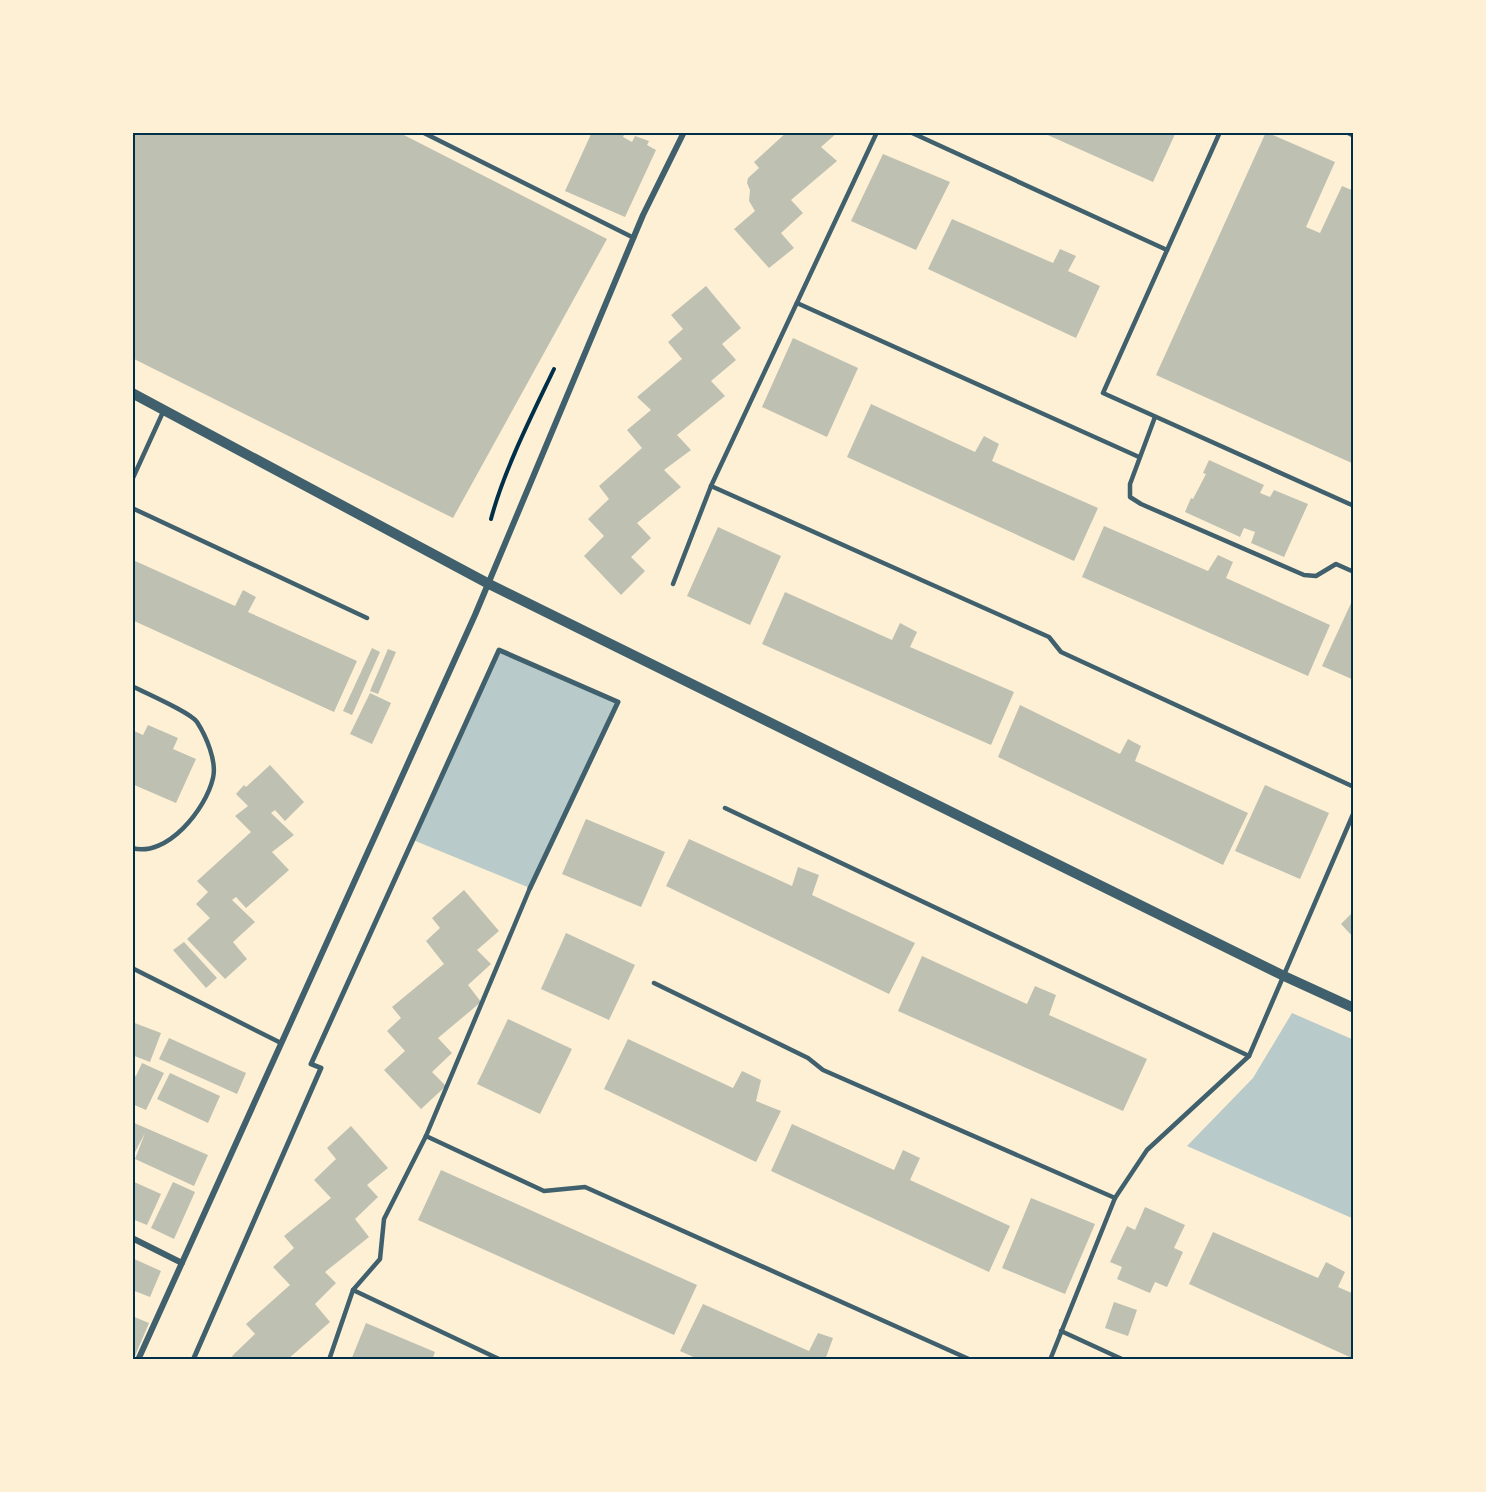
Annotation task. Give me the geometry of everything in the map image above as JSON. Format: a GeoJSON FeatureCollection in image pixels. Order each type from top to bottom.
{"type":"FeatureCollection","features":[{"type":"Feature","properties":{"kind":"street"},"geometry":{"type":"LineString","coordinates":[[138,1360],[489,584],[634,238],[684,132]]}},
{"type":"Feature","properties":{"kind":"street"},"geometry":{"type":"LineString","coordinates":[[1348,132],[1354,135]]}},
{"type":"Feature","properties":{"kind":"street"},"geometry":{"type":"LineString","coordinates":[[132,393],[489,584],[1284,976],[1354,1008]]}},
{"type":"Feature","properties":{"kind":"street"},"geometry":{"type":"LineString","coordinates":[[194,1360],[321,1068],[311,1064],[499,650],[618,702],[530,888]]}},
{"type":"Feature","properties":{"kind":"street"},"geometry":{"type":"LineString","coordinates":[[132,1238],[182,1263]]}},
{"type":"Feature","properties":{"kind":"lane"},"geometry":{"type":"LineString","coordinates":[[422,132],[634,238]]}},
{"type":"Feature","properties":{"kind":"lane"},"geometry":{"type":"LineString","coordinates":[[673,584],[711,486],[877,132]]}},
{"type":"Feature","properties":{"kind":"lane"},"geometry":{"type":"LineString","coordinates":[[910,132],[1167,250]]}},
{"type":"Feature","properties":{"kind":"lane"},"geometry":{"type":"LineString","coordinates":[[1220,132],[1103,393],[1354,506]]}},
{"type":"Feature","properties":{"kind":"lane"},"geometry":{"type":"LineString","coordinates":[[797,303],[1138,457]]}},
{"type":"Feature","properties":{"kind":"lane"},"geometry":{"type":"LineString","coordinates":[[132,480],[164,409]]}},
{"type":"Feature","properties":{"kind":"lane"},"geometry":{"type":"LineString","coordinates":[[1155,417],[1138,457],[1130,484],[1130,497],[1140,504],[1304,575],[1316,576],[1336,564],[1354,572]]}},
{"type":"Feature","properties":{"kind":"lane"},"geometry":{"type":"LineString","coordinates":[[711,486],[1049,637],[1061,652],[1354,787]]}},
{"type":"Feature","properties":{"kind":"lane"},"geometry":{"type":"LineString","coordinates":[[132,508],[367,618]]}},
{"type":"Feature","properties":{"kind":"lane"},"geometry":{"type":"LineString","coordinates":[[132,686],[195,719],[209,743],[213,777],[202,806],[178,833],[164,844],[138,850],[132,848]]}},
{"type":"Feature","properties":{"kind":"lane"},"geometry":{"type":"LineString","coordinates":[[725,808],[1249,1056]]}},
{"type":"Feature","properties":{"kind":"lane"},"geometry":{"type":"LineString","coordinates":[[1050,1360],[1115,1198],[1147,1150],[1249,1056],[1354,812]]}},
{"type":"Feature","properties":{"kind":"lane"},"geometry":{"type":"LineString","coordinates":[[329,1360],[353,1290],[380,1259],[384,1220],[426,1136],[530,888]]}},
{"type":"Feature","properties":{"kind":"lane"},"geometry":{"type":"LineString","coordinates":[[132,968],[281,1043]]}},
{"type":"Feature","properties":{"kind":"lane"},"geometry":{"type":"LineString","coordinates":[[654,983],[808,1058],[824,1070],[1115,1198]]}},
{"type":"Feature","properties":{"kind":"lane"},"geometry":{"type":"LineString","coordinates":[[426,1136],[544,1191],[585,1187],[971,1360]]}},
{"type":"Feature","properties":{"kind":"lane"},"geometry":{"type":"LineString","coordinates":[[353,1290],[501,1360]]}},
{"type":"Feature","properties":{"kind":"lane"},"geometry":{"type":"LineString","coordinates":[[1061,1331],[1124,1360]]}},
{"type":"Feature","properties":{"kind":"shaded area"},"geometry":{"type":"Polygon","coordinates":[[[499,650],[618,702],[530,888],[413,840],[499,650]]]}},
{"type":"Feature","properties":{"kind":"shaded area"},"geometry":{"type":"Polygon","coordinates":[[[1292,1013],[1354,1040],[1354,1219],[1187,1146],[1253,1078],[1292,1013]]]}},
{"type":"Feature","properties":{"kind":"building"},"geometry":{"type":"Polygon","coordinates":[[[132,132],[398,132],[607,239],[453,518],[132,358],[132,132]]]}},
{"type":"Feature","properties":{"kind":"building"},"geometry":{"type":"Polygon","coordinates":[[[592,132],[623,132],[625,133],[623,137],[632,142],[635,136],[649,141],[647,145],[656,150],[625,217],[565,191],[592,132]]]}},
{"type":"Feature","properties":{"kind":"building"},"geometry":{"type":"Polygon","coordinates":[[[787,132],[838,132],[821,147],[837,161],[791,200],[803,213],[781,233],[794,248],[769,268],[734,229],[755,211],[749,201],[750,190],[747,183],[748,178],[759,168],[754,162],[787,132]]]}},
{"type":"Feature","properties":{"kind":"building"},"geometry":{"type":"Polygon","coordinates":[[[1041,132],[1176,132],[1153,182],[1041,132]]]}},
{"type":"Feature","properties":{"kind":"building"},"geometry":{"type":"Polygon","coordinates":[[[1266,132],[1335,162],[1306,227],[1320,233],[1342,186],[1354,191],[1354,464],[1156,375],[1266,132]]]}},
{"type":"Feature","properties":{"kind":"building"},"geometry":{"type":"Polygon","coordinates":[[[883,154],[950,182],[916,250],[851,221],[883,154]]]}},
{"type":"Feature","properties":{"kind":"building"},"geometry":{"type":"Polygon","coordinates":[[[952,219],[1053,263],[1060,249],[1076,256],[1068,271],[1100,286],[1076,338],[928,269],[952,219]]]}},
{"type":"Feature","properties":{"kind":"building"},"geometry":{"type":"Polygon","coordinates":[[[706,286],[741,328],[722,344],[736,360],[711,381],[725,396],[677,435],[691,450],[664,470],[681,487],[637,523],[651,538],[631,557],[645,571],[621,595],[584,556],[604,536],[588,519],[609,499],[599,486],[642,448],[627,430],[651,410],[637,397],[682,359],[668,342],[683,329],[671,315],[706,286]]]}},
{"type":"Feature","properties":{"kind":"building"},"geometry":{"type":"Polygon","coordinates":[[[793,338],[858,368],[827,437],[762,407],[793,338]]]}},
{"type":"Feature","properties":{"kind":"building"},"geometry":{"type":"Polygon","coordinates":[[[871,404],[975,452],[984,436],[999,444],[992,461],[1098,508],[1074,561],[847,457],[871,404]]]}},
{"type":"Feature","properties":{"kind":"building"},"geometry":{"type":"Polygon","coordinates":[[[1209,460],[1264,485],[1260,493],[1270,497],[1274,490],[1308,504],[1284,557],[1251,543],[1255,532],[1244,528],[1240,537],[1185,512],[1206,474],[1203,473],[1209,460]]]}},
{"type":"Feature","properties":{"kind":"building"},"geometry":{"type":"Polygon","coordinates":[[[1104,526],[1208,571],[1218,555],[1233,562],[1226,578],[1330,625],[1308,676],[1082,577],[1104,526]]]}},
{"type":"Feature","properties":{"kind":"building"},"geometry":{"type":"Polygon","coordinates":[[[718,527],[781,556],[750,625],[687,596],[718,527]]]}},
{"type":"Feature","properties":{"kind":"building"},"geometry":{"type":"Polygon","coordinates":[[[133,560],[235,606],[243,590],[256,597],[248,612],[357,661],[334,712],[132,620],[133,560]]]}},
{"type":"Feature","properties":{"kind":"building"},"geometry":{"type":"Polygon","coordinates":[[[785,592],[892,640],[900,623],[917,632],[910,647],[1014,692],[991,745],[762,644],[785,592]]]}},
{"type":"Feature","properties":{"kind":"building"},"geometry":{"type":"Polygon","coordinates":[[[1352,601],[1354,602],[1354,680],[1322,666],[1352,601]]]}},
{"type":"Feature","properties":{"kind":"building"},"geometry":{"type":"Polygon","coordinates":[[[372,648],[380,652],[352,715],[343,711],[372,648]]]}},
{"type":"Feature","properties":{"kind":"building"},"geometry":{"type":"Polygon","coordinates":[[[388,649],[396,652],[378,694],[370,691],[388,649]]]}},
{"type":"Feature","properties":{"kind":"building"},"geometry":{"type":"Polygon","coordinates":[[[370,693],[391,703],[372,744],[350,734],[370,693]]]}},
{"type":"Feature","properties":{"kind":"building"},"geometry":{"type":"Polygon","coordinates":[[[1020,705],[1120,754],[1128,739],[1141,746],[1135,761],[1248,813],[1223,865],[998,757],[1020,705]]]}},
{"type":"Feature","properties":{"kind":"building"},"geometry":{"type":"Polygon","coordinates":[[[148,725],[178,738],[173,749],[196,759],[176,803],[132,784],[132,730],[143,735],[148,725]]]}},
{"type":"Feature","properties":{"kind":"building"},"geometry":{"type":"Polygon","coordinates":[[[270,765],[304,802],[285,821],[275,810],[271,813],[294,835],[272,852],[289,870],[246,908],[236,897],[232,900],[255,922],[233,942],[247,959],[225,979],[187,939],[210,918],[196,904],[208,892],[197,881],[251,832],[235,816],[248,806],[236,794],[270,765]]]}},
{"type":"Feature","properties":{"kind":"building"},"geometry":{"type":"Polygon","coordinates":[[[1265,785],[1329,813],[1300,879],[1235,851],[1265,785]]]}},
{"type":"Feature","properties":{"kind":"building"},"geometry":{"type":"Polygon","coordinates":[[[586,819],[665,852],[641,907],[562,874],[586,819]]]}},
{"type":"Feature","properties":{"kind":"building"},"geometry":{"type":"Polygon","coordinates":[[[689,839],[792,886],[798,867],[819,875],[812,895],[915,943],[889,994],[666,886],[689,839]]]}},
{"type":"Feature","properties":{"kind":"building"},"geometry":{"type":"Polygon","coordinates":[[[464,890],[499,931],[477,950],[491,964],[468,985],[481,1002],[438,1038],[452,1053],[432,1072],[446,1086],[421,1109],[384,1070],[405,1051],[387,1031],[401,1018],[392,1007],[444,964],[426,941],[440,928],[432,918],[464,890]]]}},
{"type":"Feature","properties":{"kind":"building"},"geometry":{"type":"Polygon","coordinates":[[[1354,911],[1354,938],[1341,924],[1354,911]]]}},
{"type":"Feature","properties":{"kind":"building"},"geometry":{"type":"Polygon","coordinates":[[[566,933],[635,965],[609,1020],[541,989],[566,933]]]}},
{"type":"Feature","properties":{"kind":"building"},"geometry":{"type":"Polygon","coordinates":[[[184,942],[217,978],[206,988],[173,950],[184,942]]]}},
{"type":"Feature","properties":{"kind":"building"},"geometry":{"type":"Polygon","coordinates":[[[922,956],[1027,1004],[1035,986],[1056,995],[1049,1015],[1147,1059],[1123,1111],[898,1011],[922,956]]]}},
{"type":"Feature","properties":{"kind":"building"},"geometry":{"type":"Polygon","coordinates":[[[508,1019],[572,1049],[540,1114],[477,1084],[508,1019]]]}},
{"type":"Feature","properties":{"kind":"building"},"geometry":{"type":"Polygon","coordinates":[[[132,1022],[161,1033],[150,1062],[132,1055],[132,1022]]]}},
{"type":"Feature","properties":{"kind":"building"},"geometry":{"type":"Polygon","coordinates":[[[169,1038],[246,1073],[237,1094],[159,1059],[169,1038]]]}},
{"type":"Feature","properties":{"kind":"building"},"geometry":{"type":"Polygon","coordinates":[[[628,1039],[733,1088],[742,1071],[761,1080],[756,1101],[781,1111],[756,1162],[604,1089],[628,1039]]]}},
{"type":"Feature","properties":{"kind":"building"},"geometry":{"type":"Polygon","coordinates":[[[142,1063],[164,1073],[146,1110],[132,1104],[132,1074],[136,1076],[142,1063]]]}},
{"type":"Feature","properties":{"kind":"building"},"geometry":{"type":"Polygon","coordinates":[[[170,1073],[220,1096],[208,1123],[157,1099],[170,1073]]]}},
{"type":"Feature","properties":{"kind":"building"},"geometry":{"type":"Polygon","coordinates":[[[132,1122],[208,1155],[194,1186],[135,1159],[145,1133],[132,1158],[132,1122]]]}},
{"type":"Feature","properties":{"kind":"building"},"geometry":{"type":"Polygon","coordinates":[[[792,1124],[894,1170],[903,1150],[920,1158],[910,1180],[1010,1226],[989,1272],[771,1171],[792,1124]]]}},
{"type":"Feature","properties":{"kind":"building"},"geometry":{"type":"Polygon","coordinates":[[[351,1126],[388,1168],[367,1185],[378,1197],[355,1219],[369,1237],[325,1272],[336,1283],[315,1304],[330,1322],[287,1360],[236,1360],[232,1356],[255,1334],[246,1324],[290,1285],[273,1267],[294,1248],[284,1236],[331,1198],[314,1180],[336,1159],[327,1148],[351,1126]]]}},
{"type":"Feature","properties":{"kind":"building"},"geometry":{"type":"Polygon","coordinates":[[[441,1170],[697,1285],[674,1335],[418,1220],[441,1170]]]}},
{"type":"Feature","properties":{"kind":"building"},"geometry":{"type":"Polygon","coordinates":[[[132,1181],[161,1194],[147,1225],[132,1219],[132,1181]]]}},
{"type":"Feature","properties":{"kind":"building"},"geometry":{"type":"Polygon","coordinates":[[[173,1182],[195,1192],[174,1239],[151,1228],[173,1182]]]}},
{"type":"Feature","properties":{"kind":"building"},"geometry":{"type":"Polygon","coordinates":[[[1031,1198],[1095,1224],[1065,1294],[1002,1268],[1031,1198]]]}},
{"type":"Feature","properties":{"kind":"building"},"geometry":{"type":"Polygon","coordinates":[[[1145,1207],[1185,1225],[1174,1248],[1183,1252],[1167,1287],[1155,1282],[1150,1293],[1117,1279],[1122,1267],[1110,1262],[1127,1226],[1135,1230],[1145,1207]]]}},
{"type":"Feature","properties":{"kind":"building"},"geometry":{"type":"Polygon","coordinates":[[[1213,1232],[1318,1278],[1326,1262],[1345,1272],[1338,1287],[1354,1294],[1354,1359],[1189,1284],[1213,1232]]]}},
{"type":"Feature","properties":{"kind":"building"},"geometry":{"type":"Polygon","coordinates":[[[132,1258],[161,1271],[150,1297],[132,1290],[132,1258]]]}},
{"type":"Feature","properties":{"kind":"building"},"geometry":{"type":"Polygon","coordinates":[[[1114,1302],[1137,1310],[1128,1336],[1105,1328],[1114,1302]]]}},
{"type":"Feature","properties":{"kind":"building"},"geometry":{"type":"Polygon","coordinates":[[[703,1304],[809,1351],[818,1333],[833,1338],[825,1360],[700,1360],[680,1351],[703,1304]]]}},
{"type":"Feature","properties":{"kind":"building"},"geometry":{"type":"Polygon","coordinates":[[[132,1316],[149,1323],[135,1356],[132,1355],[132,1316]]]}},
{"type":"Feature","properties":{"kind":"building"},"geometry":{"type":"Polygon","coordinates":[[[366,1323],[435,1352],[432,1360],[351,1360],[366,1323]]]}}]}
